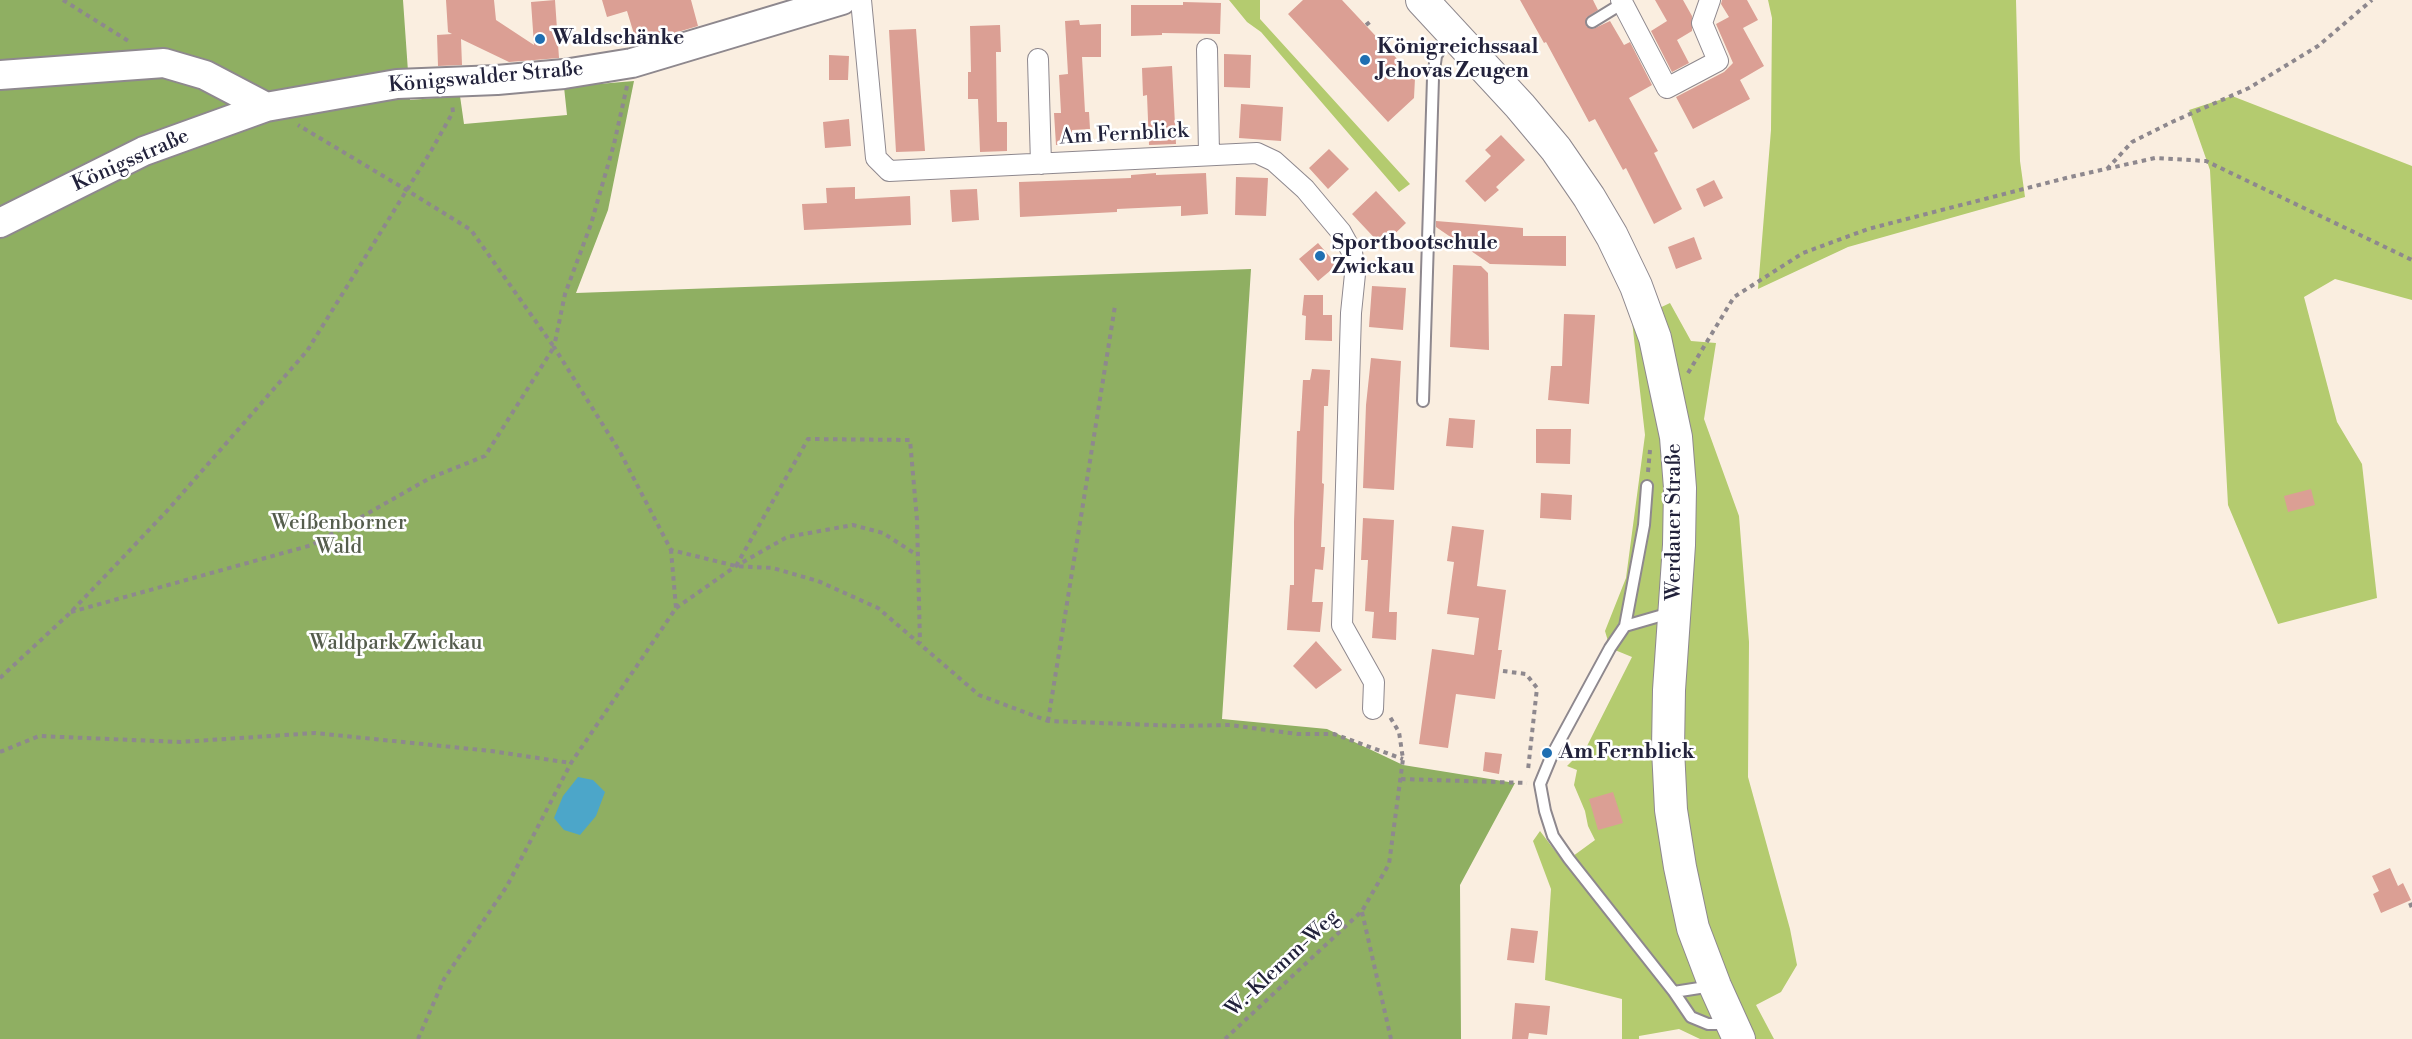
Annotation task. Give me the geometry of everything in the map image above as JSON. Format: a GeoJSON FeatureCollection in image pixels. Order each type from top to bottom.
{"type":"FeatureCollection","features":[{"type":"Feature","properties":{"kind":"main road","name":"Werdauer Straße"},"geometry":{"type":"LineString","coordinates":[[1422,0],[1520,106],[1556,149],[1590,197],[1636,286],[1655,338],[1664,398],[1676,436],[1680,488],[1668,737],[1671,810],[1693,928],[1715,986],[1736,1032]]}},
{"type":"Feature","properties":{"kind":"street","name":"Königswalder Straße"},"geometry":{"type":"LineString","coordinates":[[266,106],[397,84],[447,83],[564,74],[632,63],[842,0]]}},
{"type":"Feature","properties":{"kind":"street","name":"Am Fernblick"},"geometry":{"type":"LineString","coordinates":[[861,0],[876,158],[889,171],[1257,153],[1274,161],[1305,189],[1341,232],[1352,252],[1354,274],[1342,625],[1374,682],[1374,703]]}},
{"type":"Feature","properties":{"kind":"street"},"geometry":{"type":"LineString","coordinates":[[1622,2],[1667,88],[1718,61],[1702,22],[1710,0]]}},
{"type":"Feature","properties":{"kind":"street","name":"Am Fernblick"},"geometry":{"type":"LineString","coordinates":[[1207,49],[1209,154]]}},
{"type":"Feature","properties":{"kind":"street","name":"Am Fernblick"},"geometry":{"type":"LineString","coordinates":[[1038,59],[1041,164]]}},
{"type":"Feature","properties":{"kind":"street"},"geometry":{"type":"LineString","coordinates":[[0,75],[164,63],[205,75],[266,106]]}},
{"type":"Feature","properties":{"kind":"street","name":"Königsstraße"},"geometry":{"type":"LineString","coordinates":[[0,224],[144,151],[266,106]]}},
{"type":"Feature","properties":{"kind":"lane"},"geometry":{"type":"LineString","coordinates":[[1592,22],[1622,2]]}},
{"type":"Feature","properties":{"kind":"lane"},"geometry":{"type":"LineString","coordinates":[[1423,401],[1434,78],[1436,56],[1450,32]]}},
{"type":"Feature","properties":{"kind":"lane"},"geometry":{"type":"LineString","coordinates":[[1647,486],[1644,525],[1625,626],[1610,648],[1552,755],[1540,784],[1553,836],[1691,1017],[1736,1032]]}},
{"type":"Feature","properties":{"kind":"lane"},"geometry":{"type":"LineString","coordinates":[[1625,626],[1675,612]]}},
{"type":"Feature","properties":{"kind":"lane"},"geometry":{"type":"LineString","coordinates":[[1674,992],[1715,986]]}},
{"type":"Feature","properties":{"kind":"path"},"geometry":{"type":"LineString","coordinates":[[63,0],[69,1],[164,63]]}},
{"type":"Feature","properties":{"kind":"path"},"geometry":{"type":"LineString","coordinates":[[2107,169],[2132,142],[2249,88],[2318,46],[2372,0]]}},
{"type":"Feature","properties":{"kind":"path"},"geometry":{"type":"LineString","coordinates":[[1366,26],[1371,21]]}},
{"type":"Feature","properties":{"kind":"path"},"geometry":{"type":"LineString","coordinates":[[1382,43],[1387,39]]}},
{"type":"Feature","properties":{"kind":"path"},"geometry":{"type":"LineString","coordinates":[[71,612],[312,545],[430,478],[485,456],[554,347],[565,294],[591,224],[614,144],[632,63]]}},
{"type":"Feature","properties":{"kind":"path"},"geometry":{"type":"LineString","coordinates":[[0,678],[71,612],[166,512],[307,351],[453,112],[447,83]]}},
{"type":"Feature","properties":{"kind":"path"},"geometry":{"type":"LineString","coordinates":[[266,106],[471,230],[554,347],[620,452],[671,550],[676,608]]}},
{"type":"Feature","properties":{"kind":"path"},"geometry":{"type":"LineString","coordinates":[[1664,398],[1685,378],[1734,297],[1803,253],[1868,229],[2155,158],[2206,160],[2412,260]]}},
{"type":"Feature","properties":{"kind":"path"},"geometry":{"type":"LineString","coordinates":[[1048,721],[1115,306]]}},
{"type":"Feature","properties":{"kind":"path"},"geometry":{"type":"LineString","coordinates":[[736,566],[808,439],[910,440],[917,520],[920,644]]}},
{"type":"Feature","properties":{"kind":"path"},"geometry":{"type":"LineString","coordinates":[[418,1039],[444,979],[507,886],[571,763],[676,608],[736,566],[787,537],[853,525],[883,533],[917,555]]}},
{"type":"Feature","properties":{"kind":"path"},"geometry":{"type":"LineString","coordinates":[[671,550],[736,566],[773,568],[818,581],[878,608],[979,695],[1048,721],[1179,726],[1230,725],[1297,734],[1334,734],[1402,759]]}},
{"type":"Feature","properties":{"kind":"path"},"geometry":{"type":"LineString","coordinates":[[1401,779],[1527,783],[1537,688],[1526,674],[1503,670]]}},
{"type":"Feature","properties":{"kind":"path","name":"W.-Klemm-Weg"},"geometry":{"type":"LineString","coordinates":[[1225,1039],[1362,911],[1389,864],[1402,759],[1399,732],[1374,703]]}},
{"type":"Feature","properties":{"kind":"path"},"geometry":{"type":"LineString","coordinates":[[0,752],[39,736],[180,742],[315,733],[491,751],[571,763]]}},
{"type":"Feature","properties":{"kind":"path"},"geometry":{"type":"LineString","coordinates":[[1362,911],[1391,1039]]}},
{"type":"Feature","properties":{"kind":"green space","name":"Weißenborner Wald"},"geometry":{"type":"Polygon","coordinates":[[[0,0],[403,0],[410,100],[460,96],[464,124],[567,115],[564,87],[634,81],[608,210],[576,293],[1251,269],[1222,719],[1327,729],[1403,765],[1515,783],[1460,885],[1461,1039],[0,1039],[0,0]]]}},
{"type":"Feature","properties":{"kind":"green space"},"geometry":{"type":"Polygon","coordinates":[[[1229,0],[1260,0],[1260,19],[1410,184],[1399,192],[1261,32],[1247,22],[1229,0]]]}},
{"type":"Feature","properties":{"kind":"green space"},"geometry":{"type":"Polygon","coordinates":[[[1768,0],[2016,0],[2020,161],[2025,197],[1848,247],[1758,289],[1771,130],[1772,18],[1768,0]]]}},
{"type":"Feature","properties":{"kind":"green space"},"geometry":{"type":"Polygon","coordinates":[[[2232,96],[2412,166],[2412,300],[2335,279],[2304,297],[2337,422],[2362,464],[2377,598],[2278,624],[2228,505],[2210,170],[2189,110],[2232,96]]]}},
{"type":"Feature","properties":{"kind":"green space"},"geometry":{"type":"Polygon","coordinates":[[[1670,303],[1691,341],[1716,343],[1704,419],[1739,516],[1749,642],[1748,777],[1790,929],[1797,965],[1781,992],[1756,1005],[1774,1039],[1700,1039],[1679,1029],[1639,1036],[1639,1039],[1622,1039],[1622,999],[1545,980],[1551,889],[1533,841],[1540,831],[1562,860],[1569,859],[1595,840],[1574,785],[1577,770],[1567,766],[1587,746],[1632,657],[1610,648],[1605,631],[1626,578],[1645,435],[1632,321],[1670,303]]]}},
{"type":"Feature","properties":{"kind":"water"},"geometry":{"type":"Polygon","coordinates":[[[578,777],[593,780],[605,792],[596,816],[580,835],[564,830],[554,818],[563,796],[578,777]]]}},
{"type":"Feature","properties":{"kind":"building"},"geometry":{"type":"Polygon","coordinates":[[[446,0],[494,0],[496,20],[534,45],[531,2],[555,0],[559,58],[509,62],[461,39],[462,65],[438,66],[437,35],[452,34],[448,32],[446,0]]]}},
{"type":"Feature","properties":{"kind":"building"},"geometry":{"type":"Polygon","coordinates":[[[602,0],[691,0],[698,26],[637,44],[627,11],[607,17],[602,0]]]}},
{"type":"Feature","properties":{"kind":"building","name":"Königreichssaal Jehovas Zeugen"},"geometry":{"type":"Polygon","coordinates":[[[1303,0],[1342,0],[1415,78],[1414,98],[1388,122],[1288,14],[1303,0]]]}},
{"type":"Feature","properties":{"kind":"building"},"geometry":{"type":"Polygon","coordinates":[[[1520,0],[1593,0],[1598,10],[1586,18],[1586,26],[1593,29],[1610,21],[1624,45],[1630,42],[1652,85],[1629,98],[1658,151],[1654,153],[1682,209],[1654,224],[1626,168],[1623,170],[1595,119],[1589,122],[1546,42],[1544,43],[1520,0]]]}},
{"type":"Feature","properties":{"kind":"building"},"geometry":{"type":"Polygon","coordinates":[[[1655,0],[1683,0],[1692,16],[1692,31],[1677,40],[1689,63],[1672,72],[1651,31],[1667,21],[1655,0]]]}},
{"type":"Feature","properties":{"kind":"building"},"geometry":{"type":"Polygon","coordinates":[[[1722,0],[1747,0],[1758,20],[1743,28],[1764,66],[1740,80],[1750,99],[1693,129],[1676,97],[1724,72],[1733,63],[1716,24],[1729,17],[1721,4],[1722,0]]]}},
{"type":"Feature","properties":{"kind":"building"},"geometry":{"type":"Polygon","coordinates":[[[1183,2],[1221,3],[1220,34],[1162,33],[1162,35],[1131,36],[1131,5],[1183,5],[1183,2]]]}},
{"type":"Feature","properties":{"kind":"building"},"geometry":{"type":"Polygon","coordinates":[[[1079,20],[1080,25],[1101,24],[1101,57],[1082,57],[1085,112],[1089,112],[1090,129],[1072,130],[1073,145],[1056,145],[1054,113],[1061,113],[1059,75],[1068,74],[1065,21],[1079,20]]]}},
{"type":"Feature","properties":{"kind":"building"},"geometry":{"type":"Polygon","coordinates":[[[1000,25],[1001,52],[996,52],[997,122],[1007,122],[1007,151],[980,152],[978,99],[968,99],[968,72],[971,72],[970,26],[1000,25]]]}},
{"type":"Feature","properties":{"kind":"building"},"geometry":{"type":"Polygon","coordinates":[[[916,29],[925,151],[896,152],[889,30],[916,29]]]}},
{"type":"Feature","properties":{"kind":"building"},"geometry":{"type":"Polygon","coordinates":[[[1224,54],[1251,55],[1250,88],[1224,87],[1224,54]]]}},
{"type":"Feature","properties":{"kind":"building"},"geometry":{"type":"Polygon","coordinates":[[[829,55],[849,56],[848,80],[829,80],[829,55]]]}},
{"type":"Feature","properties":{"kind":"building"},"geometry":{"type":"Polygon","coordinates":[[[1172,66],[1176,144],[1149,145],[1147,95],[1143,96],[1142,68],[1172,66]]]}},
{"type":"Feature","properties":{"kind":"building"},"geometry":{"type":"Polygon","coordinates":[[[1241,104],[1283,107],[1281,141],[1239,138],[1241,104]]]}},
{"type":"Feature","properties":{"kind":"building"},"geometry":{"type":"Polygon","coordinates":[[[849,119],[851,146],[825,148],[823,122],[849,119]]]}},
{"type":"Feature","properties":{"kind":"building"},"geometry":{"type":"Polygon","coordinates":[[[1501,135],[1525,160],[1496,187],[1499,190],[1485,202],[1465,181],[1491,156],[1485,150],[1501,135]]]}},
{"type":"Feature","properties":{"kind":"building"},"geometry":{"type":"Polygon","coordinates":[[[1329,149],[1349,169],[1328,189],[1309,168],[1329,149]]]}},
{"type":"Feature","properties":{"kind":"building"},"geometry":{"type":"Polygon","coordinates":[[[1156,173],[1156,175],[1206,173],[1208,214],[1181,216],[1181,206],[1020,217],[1019,182],[1131,178],[1131,175],[1156,173]]]}},
{"type":"Feature","properties":{"kind":"building"},"geometry":{"type":"Polygon","coordinates":[[[1236,177],[1268,178],[1266,216],[1235,215],[1236,177]]]}},
{"type":"Feature","properties":{"kind":"building"},"geometry":{"type":"Polygon","coordinates":[[[1714,180],[1723,198],[1704,207],[1696,189],[1714,180]]]}},
{"type":"Feature","properties":{"kind":"building"},"geometry":{"type":"Polygon","coordinates":[[[855,187],[855,199],[910,196],[911,225],[804,230],[802,204],[827,203],[826,188],[855,187]]]}},
{"type":"Feature","properties":{"kind":"building"},"geometry":{"type":"Polygon","coordinates":[[[977,189],[979,220],[952,222],[950,190],[977,189]]]}},
{"type":"Feature","properties":{"kind":"building"},"geometry":{"type":"Polygon","coordinates":[[[1376,191],[1406,223],[1382,246],[1352,214],[1376,191]]]}},
{"type":"Feature","properties":{"kind":"building"},"geometry":{"type":"Polygon","coordinates":[[[1436,221],[1523,228],[1523,236],[1566,236],[1566,266],[1490,264],[1436,227],[1436,221]]]}},
{"type":"Feature","properties":{"kind":"building"},"geometry":{"type":"Polygon","coordinates":[[[1694,237],[1702,259],[1676,269],[1668,247],[1694,237]]]}},
{"type":"Feature","properties":{"kind":"building"},"geometry":{"type":"Polygon","coordinates":[[[1318,243],[1337,265],[1318,281],[1299,259],[1318,243]]]}},
{"type":"Feature","properties":{"kind":"building"},"geometry":{"type":"Polygon","coordinates":[[[1453,265],[1481,266],[1488,273],[1489,350],[1450,347],[1453,265]]]}},
{"type":"Feature","properties":{"kind":"building"},"geometry":{"type":"Polygon","coordinates":[[[1372,286],[1406,288],[1403,330],[1369,327],[1372,286]]]}},
{"type":"Feature","properties":{"kind":"building"},"geometry":{"type":"Polygon","coordinates":[[[1304,295],[1323,295],[1323,315],[1332,315],[1332,341],[1305,340],[1306,316],[1302,315],[1304,295]]]}},
{"type":"Feature","properties":{"kind":"building"},"geometry":{"type":"Polygon","coordinates":[[[1564,314],[1595,315],[1589,404],[1548,400],[1551,366],[1562,366],[1564,314]]]}},
{"type":"Feature","properties":{"kind":"building"},"geometry":{"type":"Polygon","coordinates":[[[1371,358],[1401,361],[1394,490],[1363,488],[1366,405],[1371,358]]]}},
{"type":"Feature","properties":{"kind":"building"},"geometry":{"type":"Polygon","coordinates":[[[1312,369],[1330,370],[1328,406],[1324,406],[1321,547],[1325,547],[1323,570],[1315,569],[1312,602],[1323,602],[1320,632],[1287,630],[1290,585],[1294,585],[1297,431],[1300,431],[1303,380],[1310,380],[1312,369]]]}},
{"type":"Feature","properties":{"kind":"building"},"geometry":{"type":"Polygon","coordinates":[[[1449,418],[1475,420],[1473,448],[1446,446],[1449,418]]]}},
{"type":"Feature","properties":{"kind":"building"},"geometry":{"type":"Polygon","coordinates":[[[1536,429],[1571,429],[1570,464],[1536,463],[1536,429]]]}},
{"type":"Feature","properties":{"kind":"building"},"geometry":{"type":"Polygon","coordinates":[[[2311,489],[2315,505],[2288,512],[2284,496],[2311,489]]]}},
{"type":"Feature","properties":{"kind":"building"},"geometry":{"type":"Polygon","coordinates":[[[1541,493],[1572,495],[1571,520],[1540,518],[1541,493]]]}},
{"type":"Feature","properties":{"kind":"building"},"geometry":{"type":"Polygon","coordinates":[[[1363,518],[1394,520],[1389,612],[1397,612],[1396,640],[1372,638],[1374,612],[1365,611],[1368,560],[1361,560],[1363,518]]]}},
{"type":"Feature","properties":{"kind":"building"},"geometry":{"type":"Polygon","coordinates":[[[1452,526],[1484,530],[1477,586],[1506,590],[1498,650],[1502,650],[1495,699],[1456,694],[1448,748],[1419,744],[1432,649],[1474,655],[1479,618],[1447,614],[1454,562],[1447,561],[1452,526]]]}},
{"type":"Feature","properties":{"kind":"building"},"geometry":{"type":"Polygon","coordinates":[[[1316,641],[1342,670],[1316,689],[1293,666],[1316,641]]]}},
{"type":"Feature","properties":{"kind":"building"},"geometry":{"type":"Polygon","coordinates":[[[1485,752],[1502,754],[1499,774],[1483,771],[1485,752]]]}},
{"type":"Feature","properties":{"kind":"building"},"geometry":{"type":"Polygon","coordinates":[[[1613,792],[1623,823],[1598,830],[1589,799],[1613,792]]]}},
{"type":"Feature","properties":{"kind":"building"},"geometry":{"type":"Polygon","coordinates":[[[2390,868],[2398,886],[2403,883],[2411,900],[2381,913],[2373,894],[2379,891],[2372,876],[2390,868]]]}},
{"type":"Feature","properties":{"kind":"building"},"geometry":{"type":"Polygon","coordinates":[[[1511,928],[1538,931],[1534,963],[1507,960],[1511,928]]]}},
{"type":"Feature","properties":{"kind":"building"},"geometry":{"type":"Polygon","coordinates":[[[1515,1003],[1550,1006],[1547,1035],[1529,1033],[1528,1039],[1512,1039],[1515,1003]]]}},
{"type":"Feature","properties":{"kind":"place","name":"Waldschänke"},"geometry":{"type":"Point","coordinates":[540,39]}},
{"type":"Feature","properties":{"kind":"place","name":"Königreichssaal Jehovas Zeugen"},"geometry":{"type":"Point","coordinates":[1365,60]}},
{"type":"Feature","properties":{"kind":"place","name":"Sportbootschule Zwickau"},"geometry":{"type":"Point","coordinates":[1320,256]}},
{"type":"Feature","properties":{"kind":"place","name":"Am Fernblick"},"geometry":{"type":"Point","coordinates":[1547,753]}},
{"type":"Feature","properties":{"kind":"park label","name":"Waldpark Zwickau"},"geometry":{"type":"Point","coordinates":[396,644]}}]}
